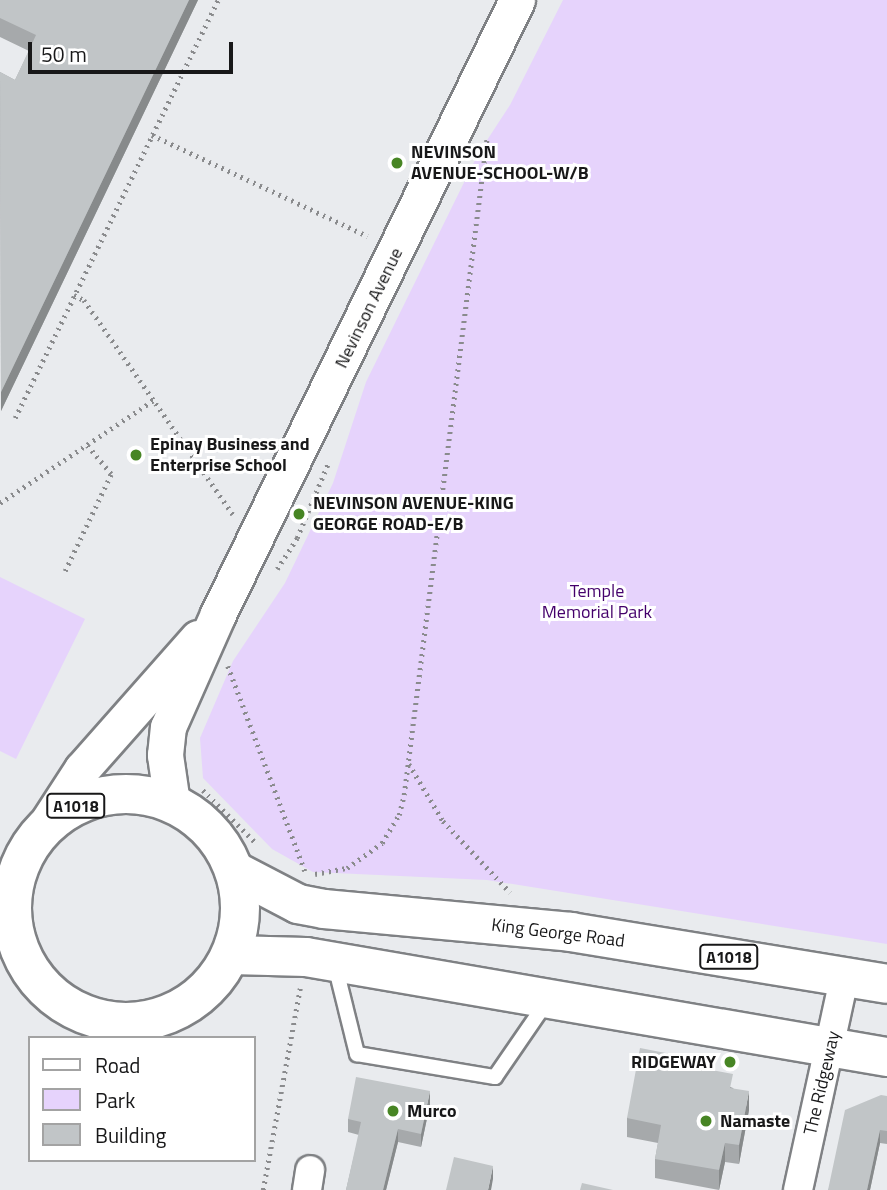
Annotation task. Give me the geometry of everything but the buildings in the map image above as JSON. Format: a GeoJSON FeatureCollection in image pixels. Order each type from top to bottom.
{"type":"FeatureCollection","features":[{"type":"Feature","properties":{"kind":"highway","name":"A1018"},"geometry":{"type":"LineString","coordinates":[[184,792],[199,819],[220,842],[235,871],[241,899],[232,955],[199,996],[177,1012],[139,1023],[100,1021],[63,1005],[17,979],[19,951],[12,922],[13,891],[10,871],[43,829],[71,808],[103,796],[184,792]]}},
{"type":"Feature","properties":{"kind":"highway","name":"King George Road"},"geometry":{"type":"LineString","coordinates":[[235,871],[298,904],[324,909],[570,932],[887,984]]}},
{"type":"Feature","properties":{"kind":"highway"},"geometry":{"type":"LineString","coordinates":[[232,955],[320,960],[887,1056]]}},
{"type":"Feature","properties":{"kind":"street","name":"Nevinson Avenue"},"geometry":{"type":"LineString","coordinates":[[184,792],[165,755],[168,727],[218,614],[517,0]]}},
{"type":"Feature","properties":{"kind":"street","name":"Nevinson Avenue"},"geometry":{"type":"LineString","coordinates":[[43,829],[82,769],[218,614]]}},
{"type":"Feature","properties":{"kind":"street","name":"The Ridgeway"},"geometry":{"type":"LineString","coordinates":[[798,1190],[845,975]]}},
{"type":"Feature","properties":{"kind":"lane"},"geometry":{"type":"LineString","coordinates":[[320,960],[357,1054],[495,1077],[548,999]]}},
{"type":"Feature","properties":{"kind":"path"},"geometry":{"type":"LineString","coordinates":[[15,418],[218,0]]}},
{"type":"Feature","properties":{"kind":"path"},"geometry":{"type":"LineString","coordinates":[[297,871],[308,877],[347,868],[382,843],[398,815],[409,764],[487,132]]}},
{"type":"Feature","properties":{"kind":"path"},"geometry":{"type":"LineString","coordinates":[[152,135],[397,249]]}},
{"type":"Feature","properties":{"kind":"path"},"geometry":{"type":"LineString","coordinates":[[74,295],[84,300],[240,523],[259,533]]}},
{"type":"Feature","properties":{"kind":"path"},"geometry":{"type":"LineString","coordinates":[[0,503],[154,400]]}},
{"type":"Feature","properties":{"kind":"path"},"geometry":{"type":"LineString","coordinates":[[65,570],[111,474],[87,445]]}},
{"type":"Feature","properties":{"kind":"path"},"geometry":{"type":"LineString","coordinates":[[221,675],[227,662],[308,877]]}},
{"type":"Feature","properties":{"kind":"path"},"geometry":{"type":"LineString","coordinates":[[409,764],[443,821],[509,892]]}},
{"type":"Feature","properties":{"kind":"path"},"geometry":{"type":"LineString","coordinates":[[184,792],[224,813],[267,851]]}},
{"type":"Feature","properties":{"kind":"path"},"geometry":{"type":"LineString","coordinates":[[263,1190],[320,960]]}},
{"type":"Feature","properties":{"kind":"green space","name":"Temple Memorial Park"},"geometry":{"type":"Polygon","coordinates":[[[563,0],[887,0],[887,944],[487,880],[313,872],[272,849],[203,778],[200,738],[233,661],[285,583],[333,483],[366,382],[478,154],[510,105],[563,0]]]}},
{"type":"Feature","properties":{"kind":"green space"},"geometry":{"type":"Polygon","coordinates":[[[0,577],[85,619],[16,759],[0,751],[0,577]]]}},
{"type":"Feature","properties":{"kind":"place","name":"NEVINSON AVENUE-SCHOOL-W/B"},"geometry":{"type":"Point","coordinates":[397,163]}},
{"type":"Feature","properties":{"kind":"place","name":"Epinay Business and Enterprise School"},"geometry":{"type":"Point","coordinates":[136,455]}},
{"type":"Feature","properties":{"kind":"place","name":"NEVINSON AVENUE-KING GEORGE ROAD-E/B"},"geometry":{"type":"Point","coordinates":[299,514]}},
{"type":"Feature","properties":{"kind":"place","name":"RIDGEWAY"},"geometry":{"type":"Point","coordinates":[730,1062]}},
{"type":"Feature","properties":{"kind":"place","name":"Murco"},"geometry":{"type":"Point","coordinates":[393,1111]}},
{"type":"Feature","properties":{"kind":"place","name":"Namaste"},"geometry":{"type":"Point","coordinates":[706,1121]}}]}
